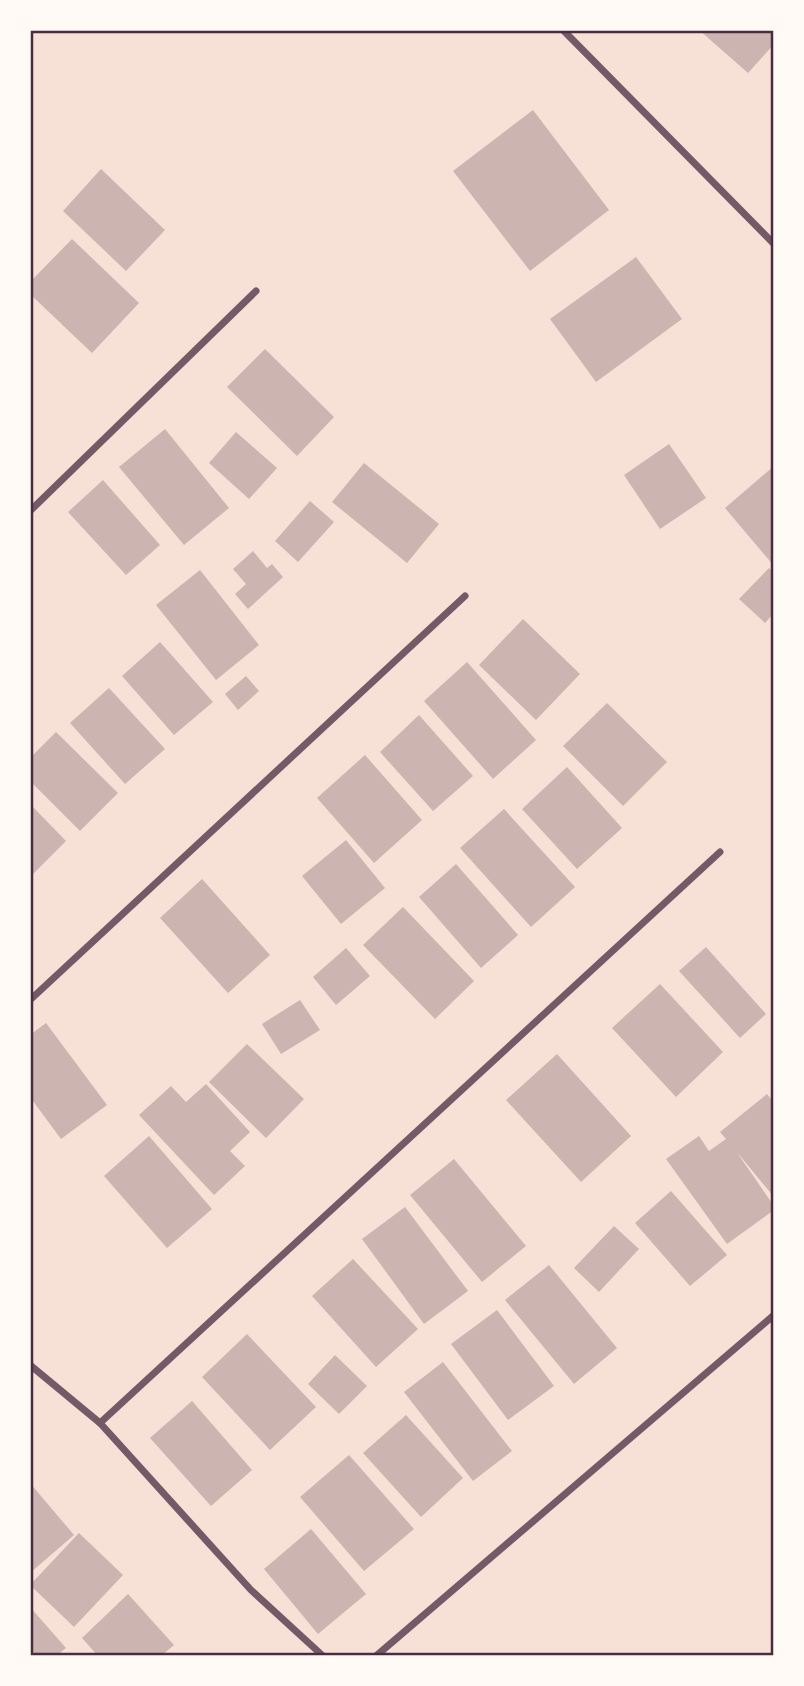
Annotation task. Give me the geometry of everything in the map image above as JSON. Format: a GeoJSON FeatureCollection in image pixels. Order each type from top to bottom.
{"type":"FeatureCollection","features":[{"type":"Feature","properties":{"kind":"street"},"geometry":{"type":"LineString","coordinates":[[563,30],[774,244]]}},
{"type":"Feature","properties":{"kind":"street"},"geometry":{"type":"LineString","coordinates":[[30,511],[256,291]]}},
{"type":"Feature","properties":{"kind":"street"},"geometry":{"type":"LineString","coordinates":[[30,1000],[465,596]]}},
{"type":"Feature","properties":{"kind":"street"},"geometry":{"type":"LineString","coordinates":[[100,1423],[720,852]]}},
{"type":"Feature","properties":{"kind":"street"},"geometry":{"type":"LineString","coordinates":[[376,1656],[774,1315]]}},
{"type":"Feature","properties":{"kind":"street"},"geometry":{"type":"LineString","coordinates":[[30,1365],[100,1423],[251,1590],[323,1656]]}},
{"type":"Feature","properties":{"kind":"building"},"geometry":{"type":"Polygon","coordinates":[[[699,30],[774,30],[774,44],[748,73],[699,30]]]}},
{"type":"Feature","properties":{"kind":"building"},"geometry":{"type":"Polygon","coordinates":[[[533,110],[609,210],[530,271],[453,171],[533,110]]]}},
{"type":"Feature","properties":{"kind":"building"},"geometry":{"type":"Polygon","coordinates":[[[101,169],[165,230],[126,271],[63,211],[101,169]]]}},
{"type":"Feature","properties":{"kind":"building"},"geometry":{"type":"Polygon","coordinates":[[[72,239],[139,303],[92,353],[30,294],[30,282],[72,239]]]}},
{"type":"Feature","properties":{"kind":"building"},"geometry":{"type":"Polygon","coordinates":[[[636,257],[682,319],[596,382],[550,319],[636,257]]]}},
{"type":"Feature","properties":{"kind":"building"},"geometry":{"type":"Polygon","coordinates":[[[265,349],[334,417],[297,456],[227,387],[265,349]]]}},
{"type":"Feature","properties":{"kind":"building"},"geometry":{"type":"Polygon","coordinates":[[[165,429],[229,508],[184,545],[119,467],[165,429]]]}},
{"type":"Feature","properties":{"kind":"building"},"geometry":{"type":"Polygon","coordinates":[[[236,432],[277,468],[249,499],[209,463],[236,432]]]}},
{"type":"Feature","properties":{"kind":"building"},"geometry":{"type":"Polygon","coordinates":[[[669,444],[706,498],[660,529],[624,475],[669,444]]]}},
{"type":"Feature","properties":{"kind":"building"},"geometry":{"type":"Polygon","coordinates":[[[364,463],[439,524],[407,563],[332,502],[364,463]]]}},
{"type":"Feature","properties":{"kind":"building"},"geometry":{"type":"Polygon","coordinates":[[[774,466],[774,566],[725,508],[774,466]]]}},
{"type":"Feature","properties":{"kind":"building"},"geometry":{"type":"Polygon","coordinates":[[[103,480],[160,545],[126,575],[68,512],[103,480]]]}},
{"type":"Feature","properties":{"kind":"building"},"geometry":{"type":"Polygon","coordinates":[[[310,501],[334,522],[298,562],[275,541],[310,501]]]}},
{"type":"Feature","properties":{"kind":"building"},"geometry":{"type":"Polygon","coordinates":[[[253,551],[267,568],[272,564],[283,577],[248,609],[235,594],[246,584],[233,569],[253,551]]]}},
{"type":"Feature","properties":{"kind":"building"},"geometry":{"type":"Polygon","coordinates":[[[769,568],[774,573],[774,613],[765,623],[739,599],[769,568]]]}},
{"type":"Feature","properties":{"kind":"building"},"geometry":{"type":"Polygon","coordinates":[[[200,570],[259,645],[216,680],[156,605],[200,570]]]}},
{"type":"Feature","properties":{"kind":"building"},"geometry":{"type":"Polygon","coordinates":[[[523,619],[580,674],[536,720],[479,665],[523,619]]]}},
{"type":"Feature","properties":{"kind":"building"},"geometry":{"type":"Polygon","coordinates":[[[160,642],[213,702],[174,735],[122,676],[160,642]]]}},
{"type":"Feature","properties":{"kind":"building"},"geometry":{"type":"Polygon","coordinates":[[[467,662],[536,740],[493,779],[424,701],[467,662]]]}},
{"type":"Feature","properties":{"kind":"building"},"geometry":{"type":"Polygon","coordinates":[[[246,676],[259,691],[238,710],[225,694],[246,676]]]}},
{"type":"Feature","properties":{"kind":"building"},"geometry":{"type":"Polygon","coordinates":[[[109,688],[165,749],[125,784],[70,723],[109,688]]]}},
{"type":"Feature","properties":{"kind":"building"},"geometry":{"type":"Polygon","coordinates":[[[607,703],[667,762],[623,806],[563,746],[607,703]]]}},
{"type":"Feature","properties":{"kind":"building"},"geometry":{"type":"Polygon","coordinates":[[[419,715],[473,776],[433,811],[380,752],[419,715]]]}},
{"type":"Feature","properties":{"kind":"building"},"geometry":{"type":"Polygon","coordinates":[[[56,732],[118,793],[80,831],[30,781],[30,758],[56,732]]]}},
{"type":"Feature","properties":{"kind":"building"},"geometry":{"type":"Polygon","coordinates":[[[365,755],[422,820],[374,863],[317,798],[365,755]]]}},
{"type":"Feature","properties":{"kind":"building"},"geometry":{"type":"Polygon","coordinates":[[[567,767],[622,828],[577,869],[522,809],[567,767]]]}},
{"type":"Feature","properties":{"kind":"building"},"geometry":{"type":"Polygon","coordinates":[[[30,804],[66,841],[30,877],[30,804]]]}},
{"type":"Feature","properties":{"kind":"building"},"geometry":{"type":"Polygon","coordinates":[[[504,809],[575,887],[531,927],[460,848],[504,809]]]}},
{"type":"Feature","properties":{"kind":"building"},"geometry":{"type":"Polygon","coordinates":[[[346,840],[385,888],[341,924],[302,876],[346,840]]]}},
{"type":"Feature","properties":{"kind":"building"},"geometry":{"type":"Polygon","coordinates":[[[456,864],[518,935],[481,968],[419,897],[456,864]]]}},
{"type":"Feature","properties":{"kind":"building"},"geometry":{"type":"Polygon","coordinates":[[[202,879],[270,955],[228,993],[160,918],[202,879]]]}},
{"type":"Feature","properties":{"kind":"building"},"geometry":{"type":"Polygon","coordinates":[[[403,907],[474,981],[435,1019],[363,945],[403,907]]]}},
{"type":"Feature","properties":{"kind":"building"},"geometry":{"type":"Polygon","coordinates":[[[706,947],[766,1014],[740,1038],[679,971],[706,947]]]}},
{"type":"Feature","properties":{"kind":"building"},"geometry":{"type":"Polygon","coordinates":[[[346,948],[370,976],[336,1005],[313,977],[346,948]]]}},
{"type":"Feature","properties":{"kind":"building"},"geometry":{"type":"Polygon","coordinates":[[[660,984],[723,1052],[676,1097],[612,1028],[660,984]]]}},
{"type":"Feature","properties":{"kind":"building"},"geometry":{"type":"Polygon","coordinates":[[[300,1000],[320,1030],[281,1054],[262,1024],[300,1000]]]}},
{"type":"Feature","properties":{"kind":"building"},"geometry":{"type":"Polygon","coordinates":[[[46,1023],[107,1105],[61,1139],[30,1097],[30,1035],[46,1023]]]}},
{"type":"Feature","properties":{"kind":"building"},"geometry":{"type":"Polygon","coordinates":[[[247,1044],[304,1099],[266,1138],[209,1082],[247,1044]]]}},
{"type":"Feature","properties":{"kind":"building"},"geometry":{"type":"Polygon","coordinates":[[[557,1054],[631,1136],[581,1182],[506,1100],[557,1054]]]}},
{"type":"Feature","properties":{"kind":"building"},"geometry":{"type":"Polygon","coordinates":[[[206,1084],[250,1132],[230,1151],[245,1166],[214,1195],[139,1115],[171,1086],[186,1102],[206,1084]]]}},
{"type":"Feature","properties":{"kind":"building"},"geometry":{"type":"Polygon","coordinates":[[[767,1094],[774,1103],[774,1197],[736,1151],[774,1206],[774,1210],[727,1244],[666,1159],[699,1136],[709,1151],[726,1139],[720,1132],[767,1094]]]}},
{"type":"Feature","properties":{"kind":"building"},"geometry":{"type":"Polygon","coordinates":[[[149,1136],[212,1209],[167,1248],[104,1176],[149,1136]]]}},
{"type":"Feature","properties":{"kind":"building"},"geometry":{"type":"Polygon","coordinates":[[[454,1159],[526,1246],[482,1282],[410,1195],[454,1159]]]}},
{"type":"Feature","properties":{"kind":"building"},"geometry":{"type":"Polygon","coordinates":[[[671,1191],[727,1255],[690,1286],[635,1223],[671,1191]]]}},
{"type":"Feature","properties":{"kind":"building"},"geometry":{"type":"Polygon","coordinates":[[[405,1207],[468,1291],[424,1324],[362,1239],[405,1207]]]}},
{"type":"Feature","properties":{"kind":"building"},"geometry":{"type":"Polygon","coordinates":[[[614,1226],[639,1249],[599,1292],[574,1268],[614,1226]]]}},
{"type":"Feature","properties":{"kind":"building"},"geometry":{"type":"Polygon","coordinates":[[[353,1259],[418,1329],[376,1367],[312,1296],[353,1259]]]}},
{"type":"Feature","properties":{"kind":"building"},"geometry":{"type":"Polygon","coordinates":[[[549,1265],[617,1348],[574,1384],[505,1300],[549,1265]]]}},
{"type":"Feature","properties":{"kind":"building"},"geometry":{"type":"Polygon","coordinates":[[[497,1310],[554,1386],[508,1420],[451,1344],[497,1310]]]}},
{"type":"Feature","properties":{"kind":"building"},"geometry":{"type":"Polygon","coordinates":[[[247,1334],[316,1407],[270,1450],[202,1377],[247,1334]]]}},
{"type":"Feature","properties":{"kind":"building"},"geometry":{"type":"Polygon","coordinates":[[[335,1355],[367,1386],[339,1414],[308,1384],[335,1355]]]}},
{"type":"Feature","properties":{"kind":"building"},"geometry":{"type":"Polygon","coordinates":[[[443,1362],[512,1451],[473,1481],[404,1392],[443,1362]]]}},
{"type":"Feature","properties":{"kind":"building"},"geometry":{"type":"Polygon","coordinates":[[[192,1401],[252,1470],[211,1506],[150,1438],[192,1401]]]}},
{"type":"Feature","properties":{"kind":"building"},"geometry":{"type":"Polygon","coordinates":[[[406,1415],[463,1478],[421,1517],[363,1453],[406,1415]]]}},
{"type":"Feature","properties":{"kind":"building"},"geometry":{"type":"Polygon","coordinates":[[[349,1455],[414,1529],[364,1571],[300,1497],[349,1455]]]}},
{"type":"Feature","properties":{"kind":"building"},"geometry":{"type":"Polygon","coordinates":[[[30,1483],[74,1535],[30,1573],[30,1483]]]}},
{"type":"Feature","properties":{"kind":"building"},"geometry":{"type":"Polygon","coordinates":[[[311,1529],[366,1594],[318,1634],[264,1569],[311,1529]]]}},
{"type":"Feature","properties":{"kind":"building"},"geometry":{"type":"Polygon","coordinates":[[[79,1533],[123,1575],[74,1627],[30,1585],[79,1533]]]}},
{"type":"Feature","properties":{"kind":"building"},"geometry":{"type":"Polygon","coordinates":[[[128,1594],[174,1645],[161,1656],[98,1656],[82,1638],[128,1594]]]}},
{"type":"Feature","properties":{"kind":"building"},"geometry":{"type":"Polygon","coordinates":[[[30,1607],[66,1648],[56,1656],[30,1656],[30,1607]]]}}]}
